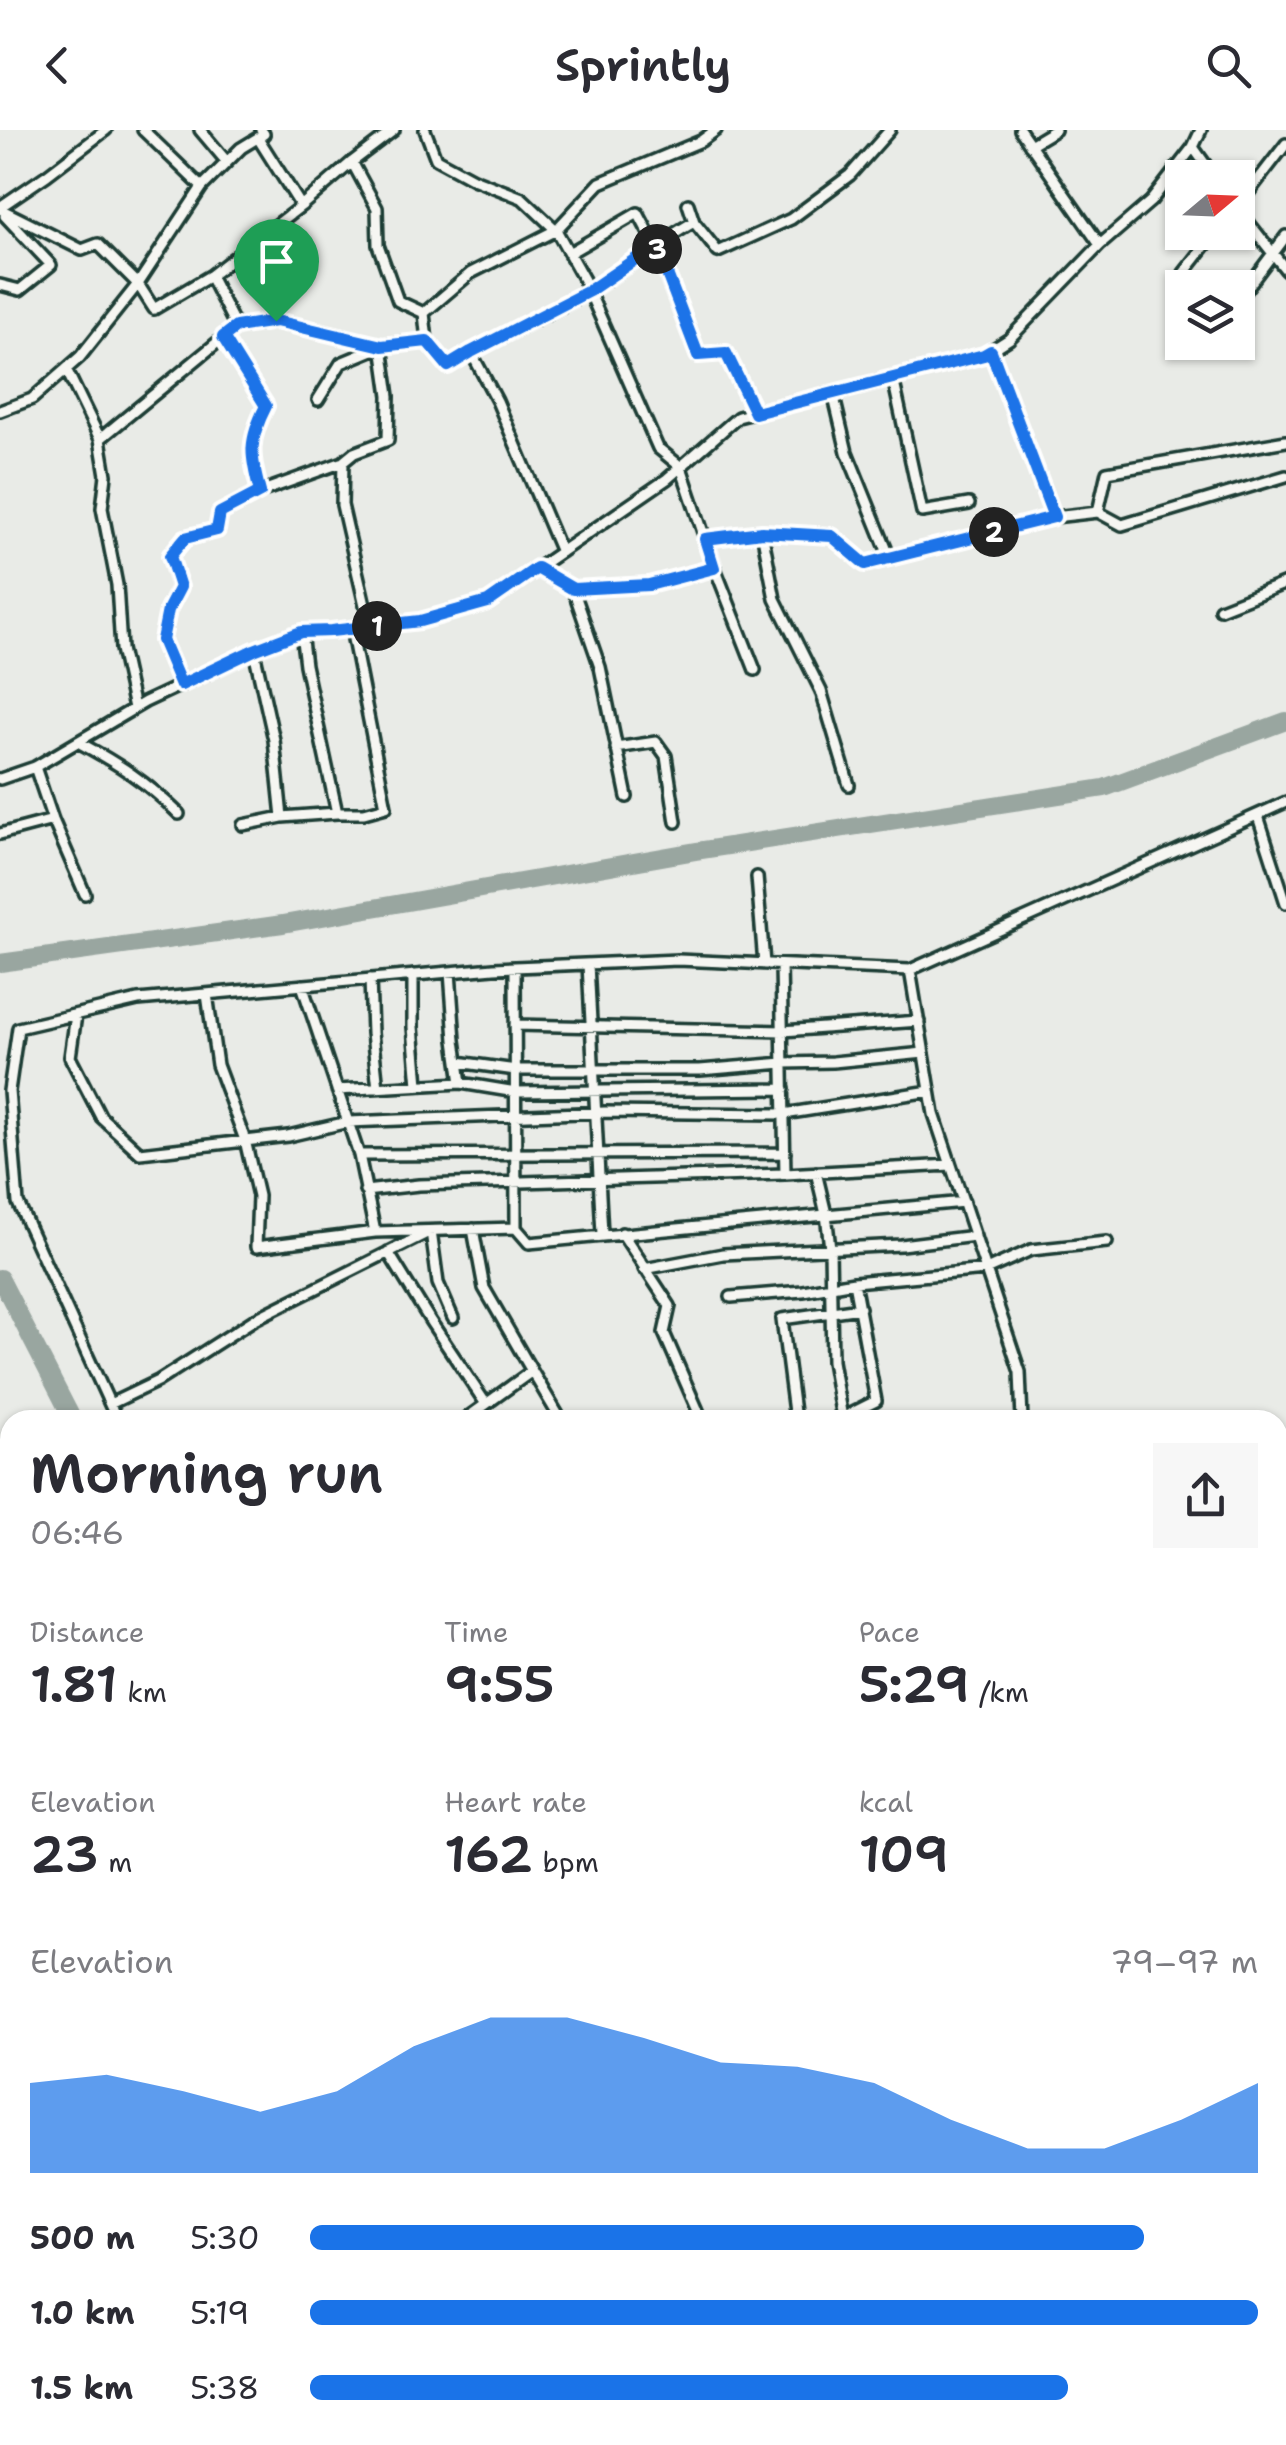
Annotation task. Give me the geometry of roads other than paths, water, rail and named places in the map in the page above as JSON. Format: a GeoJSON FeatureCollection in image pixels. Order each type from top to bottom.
{"type":"FeatureCollection","features":[{"type":"Feature","properties":{"kind":"street"},"geometry":{"type":"LineString","coordinates":[[0,209],[106,130]]}},
{"type":"Feature","properties":{"kind":"street"},"geometry":{"type":"LineString","coordinates":[[143,130],[202,188]]}},
{"type":"Feature","properties":{"kind":"street"},"geometry":{"type":"LineString","coordinates":[[200,130],[227,162]]}},
{"type":"Feature","properties":{"kind":"street"},"geometry":{"type":"LineString","coordinates":[[0,209],[82,250],[98,244],[138,284],[154,308],[210,276],[394,130]]}},
{"type":"Feature","properties":{"kind":"street"},"geometry":{"type":"LineString","coordinates":[[425,130],[436,159],[522,198],[556,230],[589,291],[658,448],[680,467],[714,568],[755,670]]}},
{"type":"Feature","properties":{"kind":"street"},"geometry":{"type":"LineString","coordinates":[[424,313],[471,273],[556,230],[600,184],[701,141],[716,130]]}},
{"type":"Feature","properties":{"kind":"street"},"geometry":{"type":"LineString","coordinates":[[688,204],[694,222],[718,252],[791,219],[850,176],[890,130]]}},
{"type":"Feature","properties":{"kind":"street"},"geometry":{"type":"LineString","coordinates":[[1020,130],[1100,245]]}},
{"type":"Feature","properties":{"kind":"street"},"geometry":{"type":"LineString","coordinates":[[1030,145],[1055,130]]}},
{"type":"Feature","properties":{"kind":"street"},"geometry":{"type":"LineString","coordinates":[[0,780],[35,766],[134,708],[254,650],[301,632],[420,621],[488,602],[667,479],[738,417],[984,355],[1009,338],[1100,245],[1151,201],[1193,147],[1200,130]]}},
{"type":"Feature","properties":{"kind":"street"},"geometry":{"type":"LineString","coordinates":[[0,411],[32,399],[80,357],[138,284],[202,188],[260,134],[301,206]]}},
{"type":"Feature","properties":{"kind":"street"},"geometry":{"type":"LineString","coordinates":[[1255,185],[1286,144]]}},
{"type":"Feature","properties":{"kind":"street"},"geometry":{"type":"LineString","coordinates":[[1193,147],[1202,160]]}},
{"type":"Feature","properties":{"kind":"street"},"geometry":{"type":"LineString","coordinates":[[352,162],[377,208],[378,245],[398,301],[424,313]]}},
{"type":"Feature","properties":{"kind":"street"},"geometry":{"type":"LineString","coordinates":[[0,209],[51,265],[20,290],[0,285]]}},
{"type":"Feature","properties":{"kind":"street"},"geometry":{"type":"LineString","coordinates":[[569,253],[638,213],[656,245],[698,355],[726,353],[755,413]]}},
{"type":"Feature","properties":{"kind":"street"},"geometry":{"type":"LineString","coordinates":[[424,313],[427,341],[448,366],[589,291],[694,222]]}},
{"type":"Feature","properties":{"kind":"street"},"geometry":{"type":"LineString","coordinates":[[1255,229],[1286,270]]}},
{"type":"Feature","properties":{"kind":"street"},"geometry":{"type":"LineString","coordinates":[[1255,277],[1286,236]]}},
{"type":"Feature","properties":{"kind":"street"},"geometry":{"type":"LineString","coordinates":[[1186,270],[1202,250]]}},
{"type":"Feature","properties":{"kind":"street"},"geometry":{"type":"LineString","coordinates":[[210,276],[236,327]]}},
{"type":"Feature","properties":{"kind":"street"},"geometry":{"type":"LineString","coordinates":[[100,439],[236,327],[276,321],[382,346]]}},
{"type":"Feature","properties":{"kind":"street"},"geometry":{"type":"LineString","coordinates":[[223,337],[266,406],[255,428],[251,458],[260,492]]}},
{"type":"Feature","properties":{"kind":"street"},"geometry":{"type":"LineString","coordinates":[[318,400],[341,363],[382,346],[427,341]]}},
{"type":"Feature","properties":{"kind":"street"},"geometry":{"type":"LineString","coordinates":[[181,685],[162,640],[168,610],[180,587],[170,556],[185,538],[217,530],[220,513],[260,492],[342,462],[388,440],[389,396],[382,346]]}},
{"type":"Feature","properties":{"kind":"street"},"geometry":{"type":"LineString","coordinates":[[991,351],[1054,517]]}},
{"type":"Feature","properties":{"kind":"street"},"geometry":{"type":"LineString","coordinates":[[471,352],[497,402],[561,552]]}},
{"type":"Feature","properties":{"kind":"street"},"geometry":{"type":"LineString","coordinates":[[66,369],[100,439],[106,475],[102,508],[117,585],[121,649],[134,708]]}},
{"type":"Feature","properties":{"kind":"street"},"geometry":{"type":"LineString","coordinates":[[894,378],[922,512],[968,504]]}},
{"type":"Feature","properties":{"kind":"street"},"geometry":{"type":"LineString","coordinates":[[833,393],[847,452],[890,558]]}},
{"type":"Feature","properties":{"kind":"street"},"geometry":{"type":"LineString","coordinates":[[1098,512],[1107,472],[1286,441]]}},
{"type":"Feature","properties":{"kind":"street"},"geometry":{"type":"LineString","coordinates":[[342,462],[342,504],[370,626]]}},
{"type":"Feature","properties":{"kind":"street"},"geometry":{"type":"LineString","coordinates":[[705,539],[762,532],[832,536],[865,564],[1054,517],[1098,512],[1122,525],[1286,476]]}},
{"type":"Feature","properties":{"kind":"street"},"geometry":{"type":"LineString","coordinates":[[762,532],[775,599],[821,690],[849,785]]}},
{"type":"Feature","properties":{"kind":"street"},"geometry":{"type":"LineString","coordinates":[[537,568],[573,589],[649,585],[714,568]]}},
{"type":"Feature","properties":{"kind":"street"},"geometry":{"type":"LineString","coordinates":[[1220,608],[1286,582]]}},
{"type":"Feature","properties":{"kind":"street"},"geometry":{"type":"LineString","coordinates":[[573,589],[600,667],[628,797]]}},
{"type":"Feature","properties":{"kind":"street"},"geometry":{"type":"LineString","coordinates":[[242,825],[386,807],[351,629]]}},
{"type":"Feature","properties":{"kind":"street"},"geometry":{"type":"LineString","coordinates":[[301,632],[336,813]]}},
{"type":"Feature","properties":{"kind":"street"},"geometry":{"type":"LineString","coordinates":[[254,650],[274,740],[282,817]]}},
{"type":"Feature","properties":{"kind":"street"},"geometry":{"type":"LineString","coordinates":[[78,742],[120,764],[153,788],[179,814]]}},
{"type":"Feature","properties":{"kind":"street"},"geometry":{"type":"LineString","coordinates":[[616,748],[656,742],[666,756],[676,822]]}},
{"type":"Feature","properties":{"kind":"street"},"geometry":{"type":"LineString","coordinates":[[35,766],[84,894]]}},
{"type":"Feature","properties":{"kind":"street"},"geometry":{"type":"LineString","coordinates":[[113,1410],[18,1202],[9,1090],[18,1028],[138,1000],[515,967],[678,960],[910,970],[1286,802]]}},
{"type":"Feature","properties":{"kind":"street"},"geometry":{"type":"LineString","coordinates":[[1258,816],[1286,903]]}},
{"type":"Feature","properties":{"kind":"street"},"geometry":{"type":"LineString","coordinates":[[0,834],[53,820]]}},
{"type":"Feature","properties":{"kind":"street"},"geometry":{"type":"LineString","coordinates":[[756,878],[764,964]]}},
{"type":"Feature","properties":{"kind":"street"},"geometry":{"type":"LineString","coordinates":[[588,964],[590,1070],[602,1234]]}},
{"type":"Feature","properties":{"kind":"street"},"geometry":{"type":"LineString","coordinates":[[782,965],[785,1174]]}},
{"type":"Feature","properties":{"kind":"street"},"geometry":{"type":"LineString","coordinates":[[515,967],[516,1228],[528,1243],[964,1202]]}},
{"type":"Feature","properties":{"kind":"street"},"geometry":{"type":"LineString","coordinates":[[910,970],[934,1114],[1020,1372],[1022,1410]]}},
{"type":"Feature","properties":{"kind":"street"},"geometry":{"type":"LineString","coordinates":[[450,972],[461,1083]]}},
{"type":"Feature","properties":{"kind":"street"},"geometry":{"type":"LineString","coordinates":[[413,975],[418,1086]]}},
{"type":"Feature","properties":{"kind":"street"},"geometry":{"type":"LineString","coordinates":[[370,979],[378,1088]]}},
{"type":"Feature","properties":{"kind":"street"},"geometry":{"type":"LineString","coordinates":[[302,985],[358,1155],[375,1232]]}},
{"type":"Feature","properties":{"kind":"street"},"geometry":{"type":"LineString","coordinates":[[207,994],[217,1065],[244,1140],[258,1196],[256,1248],[375,1232],[516,1228]]}},
{"type":"Feature","properties":{"kind":"street"},"geometry":{"type":"LineString","coordinates":[[76,1014],[70,1057],[101,1117],[140,1153],[288,1136],[348,1122],[595,1113],[784,1114],[930,1091]]}},
{"type":"Feature","properties":{"kind":"street"},"geometry":{"type":"LineString","coordinates":[[515,1024],[783,1031],[919,1021]]}},
{"type":"Feature","properties":{"kind":"street"},"geometry":{"type":"LineString","coordinates":[[458,1062],[516,1070],[700,1070],[924,1053]]}},
{"type":"Feature","properties":{"kind":"street"},"geometry":{"type":"LineString","coordinates":[[337,1090],[461,1083],[516,1092],[784,1089]]}},
{"type":"Feature","properties":{"kind":"street"},"geometry":{"type":"LineString","coordinates":[[358,1155],[785,1153]]}},
{"type":"Feature","properties":{"kind":"street"},"geometry":{"type":"LineString","coordinates":[[365,1191],[419,1185],[951,1165]]}},
{"type":"Feature","properties":{"kind":"street"},"geometry":{"type":"LineString","coordinates":[[816,1172],[830,1248],[832,1361],[839,1410]]}},
{"type":"Feature","properties":{"kind":"street"},"geometry":{"type":"LineString","coordinates":[[473,1230],[484,1288],[555,1410]]}},
{"type":"Feature","properties":{"kind":"street"},"geometry":{"type":"LineString","coordinates":[[110,1404],[158,1381],[255,1319],[430,1231]]}},
{"type":"Feature","properties":{"kind":"street"},"geometry":{"type":"LineString","coordinates":[[430,1231],[438,1283],[454,1318]]}},
{"type":"Feature","properties":{"kind":"street"},"geometry":{"type":"LineString","coordinates":[[622,1233],[670,1306],[664,1332],[698,1410]]}},
{"type":"Feature","properties":{"kind":"street"},"geometry":{"type":"LineString","coordinates":[[644,1269],[723,1254],[901,1245],[975,1236]]}},
{"type":"Feature","properties":{"kind":"street"},"geometry":{"type":"LineString","coordinates":[[732,1297],[986,1270],[1031,1250],[1107,1242]]}},
{"type":"Feature","properties":{"kind":"street"},"geometry":{"type":"LineString","coordinates":[[388,1252],[486,1404]]}},
{"type":"Feature","properties":{"kind":"street"},"geometry":{"type":"LineString","coordinates":[[854,1282],[876,1401],[858,1410]]}},
{"type":"Feature","properties":{"kind":"street"},"geometry":{"type":"LineString","coordinates":[[794,1410],[782,1319],[860,1308]]}},
{"type":"Feature","properties":{"kind":"street"},"geometry":{"type":"LineString","coordinates":[[478,1410],[532,1371]]}},
{"type":"Feature","properties":{"kind":"waterway"},"geometry":{"type":"LineString","coordinates":[[0,963],[283,924],[696,851],[1104,788],[1286,721]]}},
{"type":"Feature","properties":{"kind":"waterway"},"geometry":{"type":"LineString","coordinates":[[0,1278],[68,1410]]}}]}
